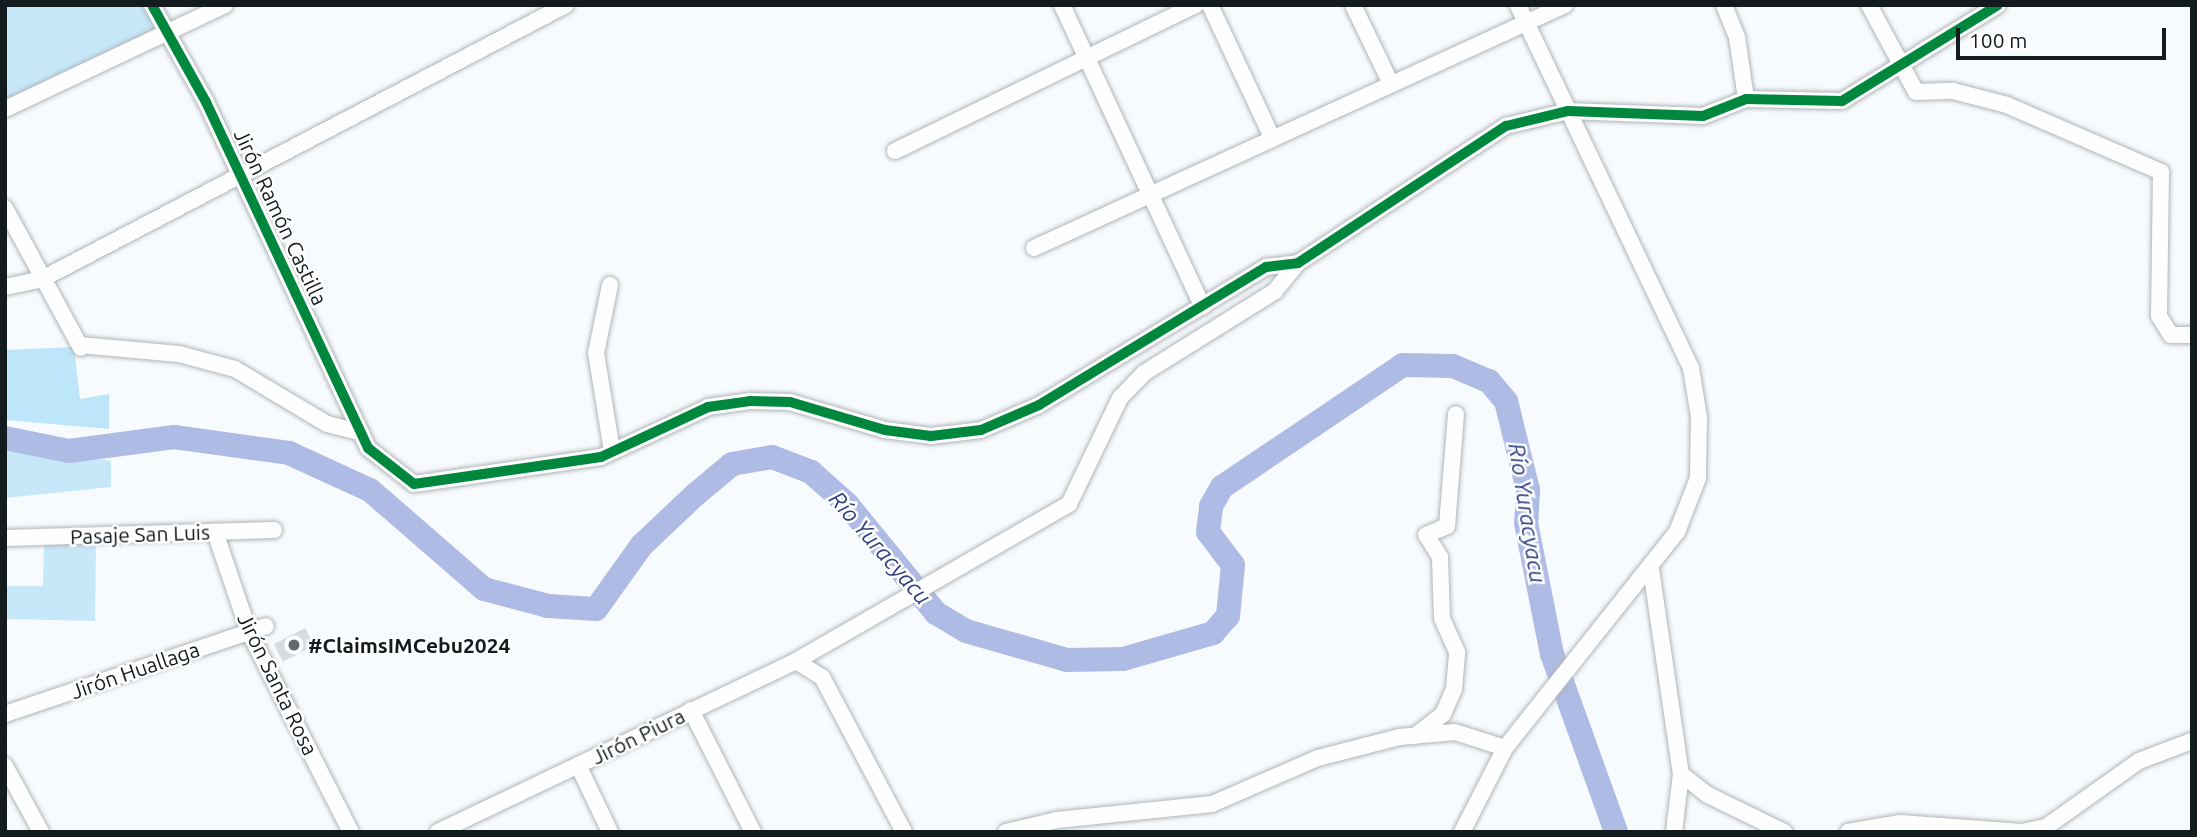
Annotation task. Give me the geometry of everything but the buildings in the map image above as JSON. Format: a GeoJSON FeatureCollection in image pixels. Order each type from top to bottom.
{"type":"FeatureCollection","features":[{"type":"Feature","properties":{"kind":"street","name":"Jirón Ramón Castilla"},"geometry":{"type":"LineString","coordinates":[[152,5],[238,172],[368,449],[414,484],[612,451]]}},
{"type":"Feature","properties":{"kind":"street"},"geometry":{"type":"LineString","coordinates":[[5,109],[225,5]]}},
{"type":"Feature","properties":{"kind":"street"},"geometry":{"type":"LineString","coordinates":[[5,287],[42,279],[238,172],[437,68],[566,5]]}},
{"type":"Feature","properties":{"kind":"street"},"geometry":{"type":"LineString","coordinates":[[1062,5],[1203,307]]}},
{"type":"Feature","properties":{"kind":"street"},"geometry":{"type":"LineString","coordinates":[[895,150],[1196,5]]}},
{"type":"Feature","properties":{"kind":"street"},"geometry":{"type":"LineString","coordinates":[[1210,5],[1271,135]]}},
{"type":"Feature","properties":{"kind":"street"},"geometry":{"type":"LineString","coordinates":[[1353,5],[1390,82]]}},
{"type":"Feature","properties":{"kind":"street"},"geometry":{"type":"LineString","coordinates":[[1462,832],[1505,748],[1589,649],[1677,533],[1698,478],[1699,417],[1691,368],[1518,5]]}},
{"type":"Feature","properties":{"kind":"street"},"geometry":{"type":"LineString","coordinates":[[1034,248],[1152,197],[1271,135],[1565,5]]}},
{"type":"Feature","properties":{"kind":"street"},"geometry":{"type":"LineString","coordinates":[[1724,5],[1737,37],[1746,99]]}},
{"type":"Feature","properties":{"kind":"street"},"geometry":{"type":"LineString","coordinates":[[1869,5],[1899,71],[1916,92],[1953,92],[2007,105],[2161,172],[2159,316],[2171,335],[2192,335]]}},
{"type":"Feature","properties":{"kind":"street"},"geometry":{"type":"LineString","coordinates":[[610,285],[596,353],[612,451],[708,407],[750,401],[790,402],[886,430],[931,436],[981,430],[1039,405],[1265,267],[1298,263],[1506,126],[1568,111],[1703,116],[1746,99],[1824,105],[1899,71],[1998,5]]}},
{"type":"Feature","properties":{"kind":"street"},"geometry":{"type":"LineString","coordinates":[[5,208],[80,347],[179,354],[235,369],[327,424],[360,432]]}},
{"type":"Feature","properties":{"kind":"street","name":"Jirón Piura"},"geometry":{"type":"LineString","coordinates":[[438,832],[796,661],[1077,495],[1120,398],[1144,373],[1275,291],[1298,263]]}},
{"type":"Feature","properties":{"kind":"street"},"geometry":{"type":"LineString","coordinates":[[1415,736],[1443,715],[1454,689],[1457,652],[1442,618],[1440,557],[1426,535],[1447,526],[1456,414]]}},
{"type":"Feature","properties":{"kind":"street","name":"Pasaje San Luis"},"geometry":{"type":"LineString","coordinates":[[5,538],[274,530]]}},
{"type":"Feature","properties":{"kind":"street","name":"Jirón Santa Rosa"},"geometry":{"type":"LineString","coordinates":[[215,532],[249,632],[351,832]]}},
{"type":"Feature","properties":{"kind":"street"},"geometry":{"type":"LineString","coordinates":[[1651,569],[1681,774],[1674,832]]}},
{"type":"Feature","properties":{"kind":"street","name":"Jirón Huallaga"},"geometry":{"type":"LineString","coordinates":[[5,714],[266,626]]}},
{"type":"Feature","properties":{"kind":"street"},"geometry":{"type":"LineString","coordinates":[[796,661],[822,677],[904,832]]}},
{"type":"Feature","properties":{"kind":"street"},"geometry":{"type":"LineString","coordinates":[[691,710],[753,832]]}},
{"type":"Feature","properties":{"kind":"street"},"geometry":{"type":"LineString","coordinates":[[1006,832],[1057,820],[1212,804],[1318,758],[1415,736],[1455,732],[1505,748]]}},
{"type":"Feature","properties":{"kind":"street"},"geometry":{"type":"LineString","coordinates":[[1848,832],[1920,823],[2022,832],[2046,827],[2139,761],[2192,741]]}},
{"type":"Feature","properties":{"kind":"street"},"geometry":{"type":"LineString","coordinates":[[578,765],[610,832]]}},
{"type":"Feature","properties":{"kind":"street"},"geometry":{"type":"LineString","coordinates":[[5,766],[41,832]]}},
{"type":"Feature","properties":{"kind":"street"},"geometry":{"type":"LineString","coordinates":[[1681,774],[1708,795],[1784,832]]}},
{"type":"Feature","properties":{"kind":"street"},"geometry":{"type":"LineString","coordinates":[[1920,823],[1935,832]]}},
{"type":"Feature","properties":{"kind":"shaded area"},"geometry":{"type":"Polygon","coordinates":[[[5,5],[151,5],[168,32],[5,109],[5,5]]]}},
{"type":"Feature","properties":{"kind":"shaded area"},"geometry":{"type":"Polygon","coordinates":[[[74,347],[80,399],[109,394],[109,429],[5,420],[5,350],[74,347]]]}},
{"type":"Feature","properties":{"kind":"shaded area"},"geometry":{"type":"Polygon","coordinates":[[[5,445],[111,461],[111,487],[5,498],[5,445]]]}},
{"type":"Feature","properties":{"kind":"shaded area"},"geometry":{"type":"Polygon","coordinates":[[[96,543],[95,621],[5,619],[5,586],[43,586],[44,545],[96,543]]]}},
{"type":"Feature","properties":{"kind":"waterway","name":"Río Yuracyacu"},"geometry":{"type":"LineString","coordinates":[[5,438],[69,451],[174,437],[289,453],[370,490],[484,589],[548,606],[596,609],[642,545],[696,494],[732,464],[772,457],[811,472],[847,504],[936,613],[966,631],[1067,660],[1123,659],[1213,633],[1228,616],[1233,565],[1208,532],[1211,506],[1222,487],[1403,365],[1453,366],[1489,381],[1506,401],[1528,490],[1526,523],[1552,654],[1616,832]]}},
{"type":"Feature","properties":{"kind":"cycle path"},"geometry":{"type":"LineString","coordinates":[[152,5],[206,102],[368,448],[414,484],[601,457],[708,407],[750,401],[790,402],[885,430],[931,436],[981,430],[1039,405],[1266,267],[1298,263],[1506,126],[1568,111],[1703,116],[1746,99],[1842,101],[1998,5]]}},
{"type":"Feature","properties":{"kind":"place","name":"#ClaimsIMCebu2024"},"geometry":{"type":"Point","coordinates":[294,645]}}]}
